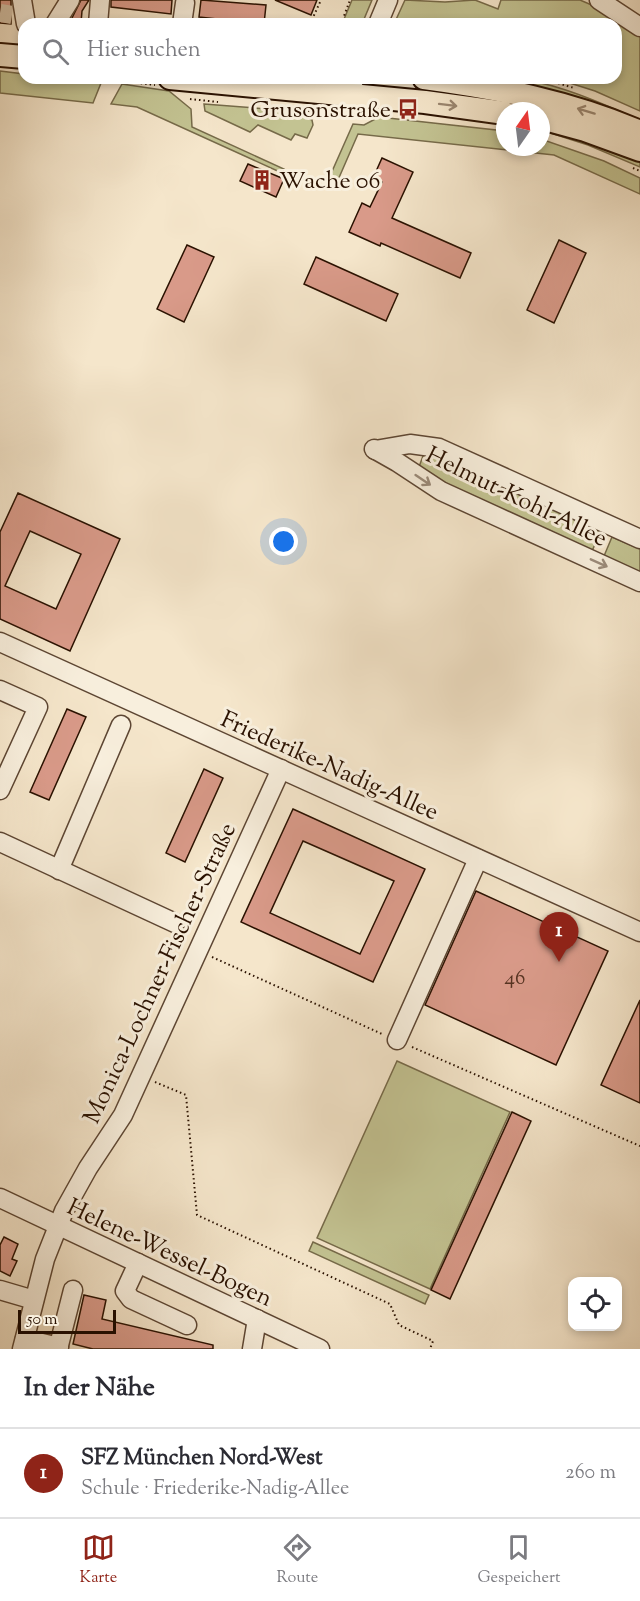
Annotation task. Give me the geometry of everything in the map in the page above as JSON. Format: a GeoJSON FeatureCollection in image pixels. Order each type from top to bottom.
{"type":"FeatureCollection","features":[{"type":"Feature","properties":{"kind":"main road"},"geometry":{"type":"LineString","coordinates":[[0,55],[18,56]]}},
{"type":"Feature","properties":{"kind":"main road"},"geometry":{"type":"LineString","coordinates":[[306,84],[352,86],[496,111]]}},
{"type":"Feature","properties":{"kind":"main road"},"geometry":{"type":"LineString","coordinates":[[468,84],[498,88],[552,101],[593,113],[640,132]]}},
{"type":"Feature","properties":{"kind":"main road"},"geometry":{"type":"LineString","coordinates":[[550,120],[585,130],[640,150]]}},
{"type":"Feature","properties":{"kind":"street"},"geometry":{"type":"LineString","coordinates":[[58,18],[69,0]]}},
{"type":"Feature","properties":{"kind":"street"},"geometry":{"type":"LineString","coordinates":[[98,18],[100,0]]}},
{"type":"Feature","properties":{"kind":"street"},"geometry":{"type":"LineString","coordinates":[[380,18],[388,0]]}},
{"type":"Feature","properties":{"kind":"street"},"geometry":{"type":"LineString","coordinates":[[605,1],[640,27]]}},
{"type":"Feature","properties":{"kind":"street"},"geometry":{"type":"LineString","coordinates":[[183,18],[185,3]]}},
{"type":"Feature","properties":{"kind":"street","name":"Helmut-Kohl-Allee"},"geometry":{"type":"LineString","coordinates":[[640,539],[439,448],[410,444],[374,449],[441,491],[640,582]]}},
{"type":"Feature","properties":{"kind":"street","name":"Friederike-Nadig-Allee"},"geometry":{"type":"LineString","coordinates":[[0,642],[640,932]]}},
{"type":"Feature","properties":{"kind":"street"},"geometry":{"type":"LineString","coordinates":[[0,690],[38,707],[0,790]]}},
{"type":"Feature","properties":{"kind":"street"},"geometry":{"type":"LineString","coordinates":[[59,870],[121,725]]}},
{"type":"Feature","properties":{"kind":"street","name":"Monica-Lochner-Fischer-Straße"},"geometry":{"type":"LineString","coordinates":[[24,1344],[45,1259],[58,1226],[79,1182],[117,1125],[141,1076],[281,769]]}},
{"type":"Feature","properties":{"kind":"street"},"geometry":{"type":"LineString","coordinates":[[0,842],[175,924]]}},
{"type":"Feature","properties":{"kind":"street"},"geometry":{"type":"LineString","coordinates":[[397,1040],[478,859]]}},
{"type":"Feature","properties":{"kind":"street","name":"Helene-Wessel-Bogen"},"geometry":{"type":"LineString","coordinates":[[0,1198],[320,1349]]}},
{"type":"Feature","properties":{"kind":"street"},"geometry":{"type":"LineString","coordinates":[[138,1263],[125,1290],[130,1299],[187,1325]]}},
{"type":"Feature","properties":{"kind":"street"},"geometry":{"type":"LineString","coordinates":[[0,1290],[34,1300]]}},
{"type":"Feature","properties":{"kind":"street"},"geometry":{"type":"LineString","coordinates":[[24,1344],[58,1348],[73,1290]]}},
{"type":"Feature","properties":{"kind":"street"},"geometry":{"type":"LineString","coordinates":[[252,1349],[257,1319]]}},
{"type":"Feature","properties":{"kind":"path"},"geometry":{"type":"LineString","coordinates":[[313,18],[321,0]]}},
{"type":"Feature","properties":{"kind":"path"},"geometry":{"type":"LineString","coordinates":[[343,18],[350,0]]}},
{"type":"Feature","properties":{"kind":"path"},"geometry":{"type":"LineString","coordinates":[[199,951],[640,1146]]}},
{"type":"Feature","properties":{"kind":"path"},"geometry":{"type":"LineString","coordinates":[[141,1076],[186,1095],[197,1215],[390,1304],[399,1325],[433,1341],[430,1349]]}},
{"type":"Feature","properties":{"kind":"green space"},"geometry":{"type":"Polygon","coordinates":[[[352,0],[372,0],[364,18],[344,18],[352,0]]]}},
{"type":"Feature","properties":{"kind":"green space"},"geometry":{"type":"Polygon","coordinates":[[[405,0],[445,2],[475,0],[498,9],[501,0],[580,0],[601,9],[614,18],[397,18],[405,0]]]}},
{"type":"Feature","properties":{"kind":"green space"},"geometry":{"type":"Polygon","coordinates":[[[622,24],[640,36],[640,111],[573,84],[622,84],[622,24]]]}},
{"type":"Feature","properties":{"kind":"green space"},"geometry":{"type":"Polygon","coordinates":[[[0,71],[18,73],[18,84],[101,84],[93,103],[0,93],[0,71]]]}},
{"type":"Feature","properties":{"kind":"green space"},"geometry":{"type":"Polygon","coordinates":[[[122,84],[169,91],[191,109],[192,127],[284,169],[282,173],[137,107],[111,104],[122,84]]]}},
{"type":"Feature","properties":{"kind":"green space"},"geometry":{"type":"Polygon","coordinates":[[[515,84],[553,86],[640,120],[640,125],[515,84]]]}},
{"type":"Feature","properties":{"kind":"green space"},"geometry":{"type":"Polygon","coordinates":[[[204,104],[293,111],[312,120],[313,125],[307,138],[295,134],[291,140],[258,125],[250,132],[205,111],[204,104]]]}},
{"type":"Feature","properties":{"kind":"green space"},"geometry":{"type":"Polygon","coordinates":[[[379,117],[496,130],[496,149],[358,134],[338,180],[330,176],[353,124],[364,125],[379,117]]]}},
{"type":"Feature","properties":{"kind":"green space"},"geometry":{"type":"Polygon","coordinates":[[[550,129],[640,158],[640,167],[588,145],[550,133],[550,129]]]}},
{"type":"Feature","properties":{"kind":"green space"},"geometry":{"type":"Polygon","coordinates":[[[550,142],[604,161],[640,178],[640,194],[550,155],[550,142]]]}},
{"type":"Feature","properties":{"kind":"green space"},"geometry":{"type":"Polygon","coordinates":[[[424,453],[434,455],[601,531],[592,551],[422,473],[419,467],[424,453]]]}},
{"type":"Feature","properties":{"kind":"green space"},"geometry":{"type":"Polygon","coordinates":[[[612,537],[640,549],[640,572],[604,556],[612,537]]]}},
{"type":"Feature","properties":{"kind":"green space"},"geometry":{"type":"Polygon","coordinates":[[[397,1061],[510,1112],[430,1289],[317,1238],[397,1061]]]}},
{"type":"Feature","properties":{"kind":"green space"},"geometry":{"type":"Polygon","coordinates":[[[313,1242],[429,1295],[425,1304],[309,1251],[313,1242]]]}},
{"type":"Feature","properties":{"kind":"building"},"geometry":{"type":"Polygon","coordinates":[[[0,0],[11,0],[11,24],[0,23],[0,0]]]}},
{"type":"Feature","properties":{"kind":"building"},"geometry":{"type":"Polygon","coordinates":[[[81,0],[89,0],[82,11],[81,18],[72,18],[81,0]]]}},
{"type":"Feature","properties":{"kind":"building"},"geometry":{"type":"Polygon","coordinates":[[[111,0],[172,0],[171,14],[111,7],[111,0]]]}},
{"type":"Feature","properties":{"kind":"building"},"geometry":{"type":"Polygon","coordinates":[[[201,0],[266,5],[265,18],[199,17],[201,0]]]}},
{"type":"Feature","properties":{"kind":"building"},"geometry":{"type":"Polygon","coordinates":[[[275,0],[317,0],[311,15],[275,0]]]}},
{"type":"Feature","properties":{"kind":"building"},"geometry":{"type":"Polygon","coordinates":[[[382,158],[413,172],[392,218],[471,253],[460,278],[381,243],[380,246],[349,232],[362,203],[370,207],[382,182],[373,178],[382,158]]]}},
{"type":"Feature","properties":{"kind":"building","name":"Wache 06"},"geometry":{"type":"Polygon","coordinates":[[[248,164],[284,179],[276,197],[240,181],[248,164]]]}},
{"type":"Feature","properties":{"kind":"building"},"geometry":{"type":"Polygon","coordinates":[[[559,240],[586,253],[554,323],[527,310],[559,240]]]}},
{"type":"Feature","properties":{"kind":"building"},"geometry":{"type":"Polygon","coordinates":[[[187,245],[214,257],[184,322],[157,309],[187,245]]]}},
{"type":"Feature","properties":{"kind":"building"},"geometry":{"type":"Polygon","coordinates":[[[316,257],[398,294],[386,321],[304,284],[316,257]]]}},
{"type":"Feature","properties":{"kind":"building"},"geometry":{"type":"Polygon","coordinates":[[[18,493],[120,539],[70,651],[0,619],[0,532],[18,493]],[[30,531],[5,586],[56,609],[81,554],[30,531]]]}},
{"type":"Feature","properties":{"kind":"building"},"geometry":{"type":"Polygon","coordinates":[[[67,709],[86,717],[49,800],[30,792],[67,709]]]}},
{"type":"Feature","properties":{"kind":"building"},"geometry":{"type":"Polygon","coordinates":[[[204,769],[223,778],[185,862],[166,853],[204,769]]]}},
{"type":"Feature","properties":{"kind":"building"},"geometry":{"type":"Polygon","coordinates":[[[293,809],[425,869],[373,982],[241,922],[293,809]],[[303,841],[270,913],[360,954],[394,881],[303,841]]]}},
{"type":"Feature","properties":{"kind":"building"},"geometry":{"type":"Polygon","coordinates":[[[476,891],[608,951],[556,1065],[425,1005],[476,891]]]}},
{"type":"Feature","properties":{"kind":"building"},"geometry":{"type":"Polygon","coordinates":[[[640,1000],[640,1103],[601,1085],[640,1000]]]}},
{"type":"Feature","properties":{"kind":"building"},"geometry":{"type":"Polygon","coordinates":[[[512,1112],[531,1121],[450,1299],[431,1290],[512,1112]]]}},
{"type":"Feature","properties":{"kind":"building"},"geometry":{"type":"Polygon","coordinates":[[[4,1237],[18,1244],[12,1259],[17,1261],[10,1276],[0,1271],[0,1245],[4,1237]]]}},
{"type":"Feature","properties":{"kind":"building"},"geometry":{"type":"Polygon","coordinates":[[[84,1295],[106,1300],[102,1319],[213,1345],[213,1349],[93,1349],[73,1344],[84,1295]]]}},
{"type":"Feature","properties":{"kind":"tunnel"},"geometry":{"type":"LineString","coordinates":[[0,13],[12,15]]}},
{"type":"Feature","properties":{"kind":"place","name":"Grusonstraße"},"geometry":{"type":"Point","coordinates":[408,109]}},
{"type":"Feature","properties":{"kind":"place","name":"Wache 06"},"geometry":{"type":"Point","coordinates":[262,180]}},
{"type":"Feature","properties":{"kind":"place","name":"SFZ München Nord-West"},"geometry":{"type":"Point","coordinates":[559,962]}}]}
